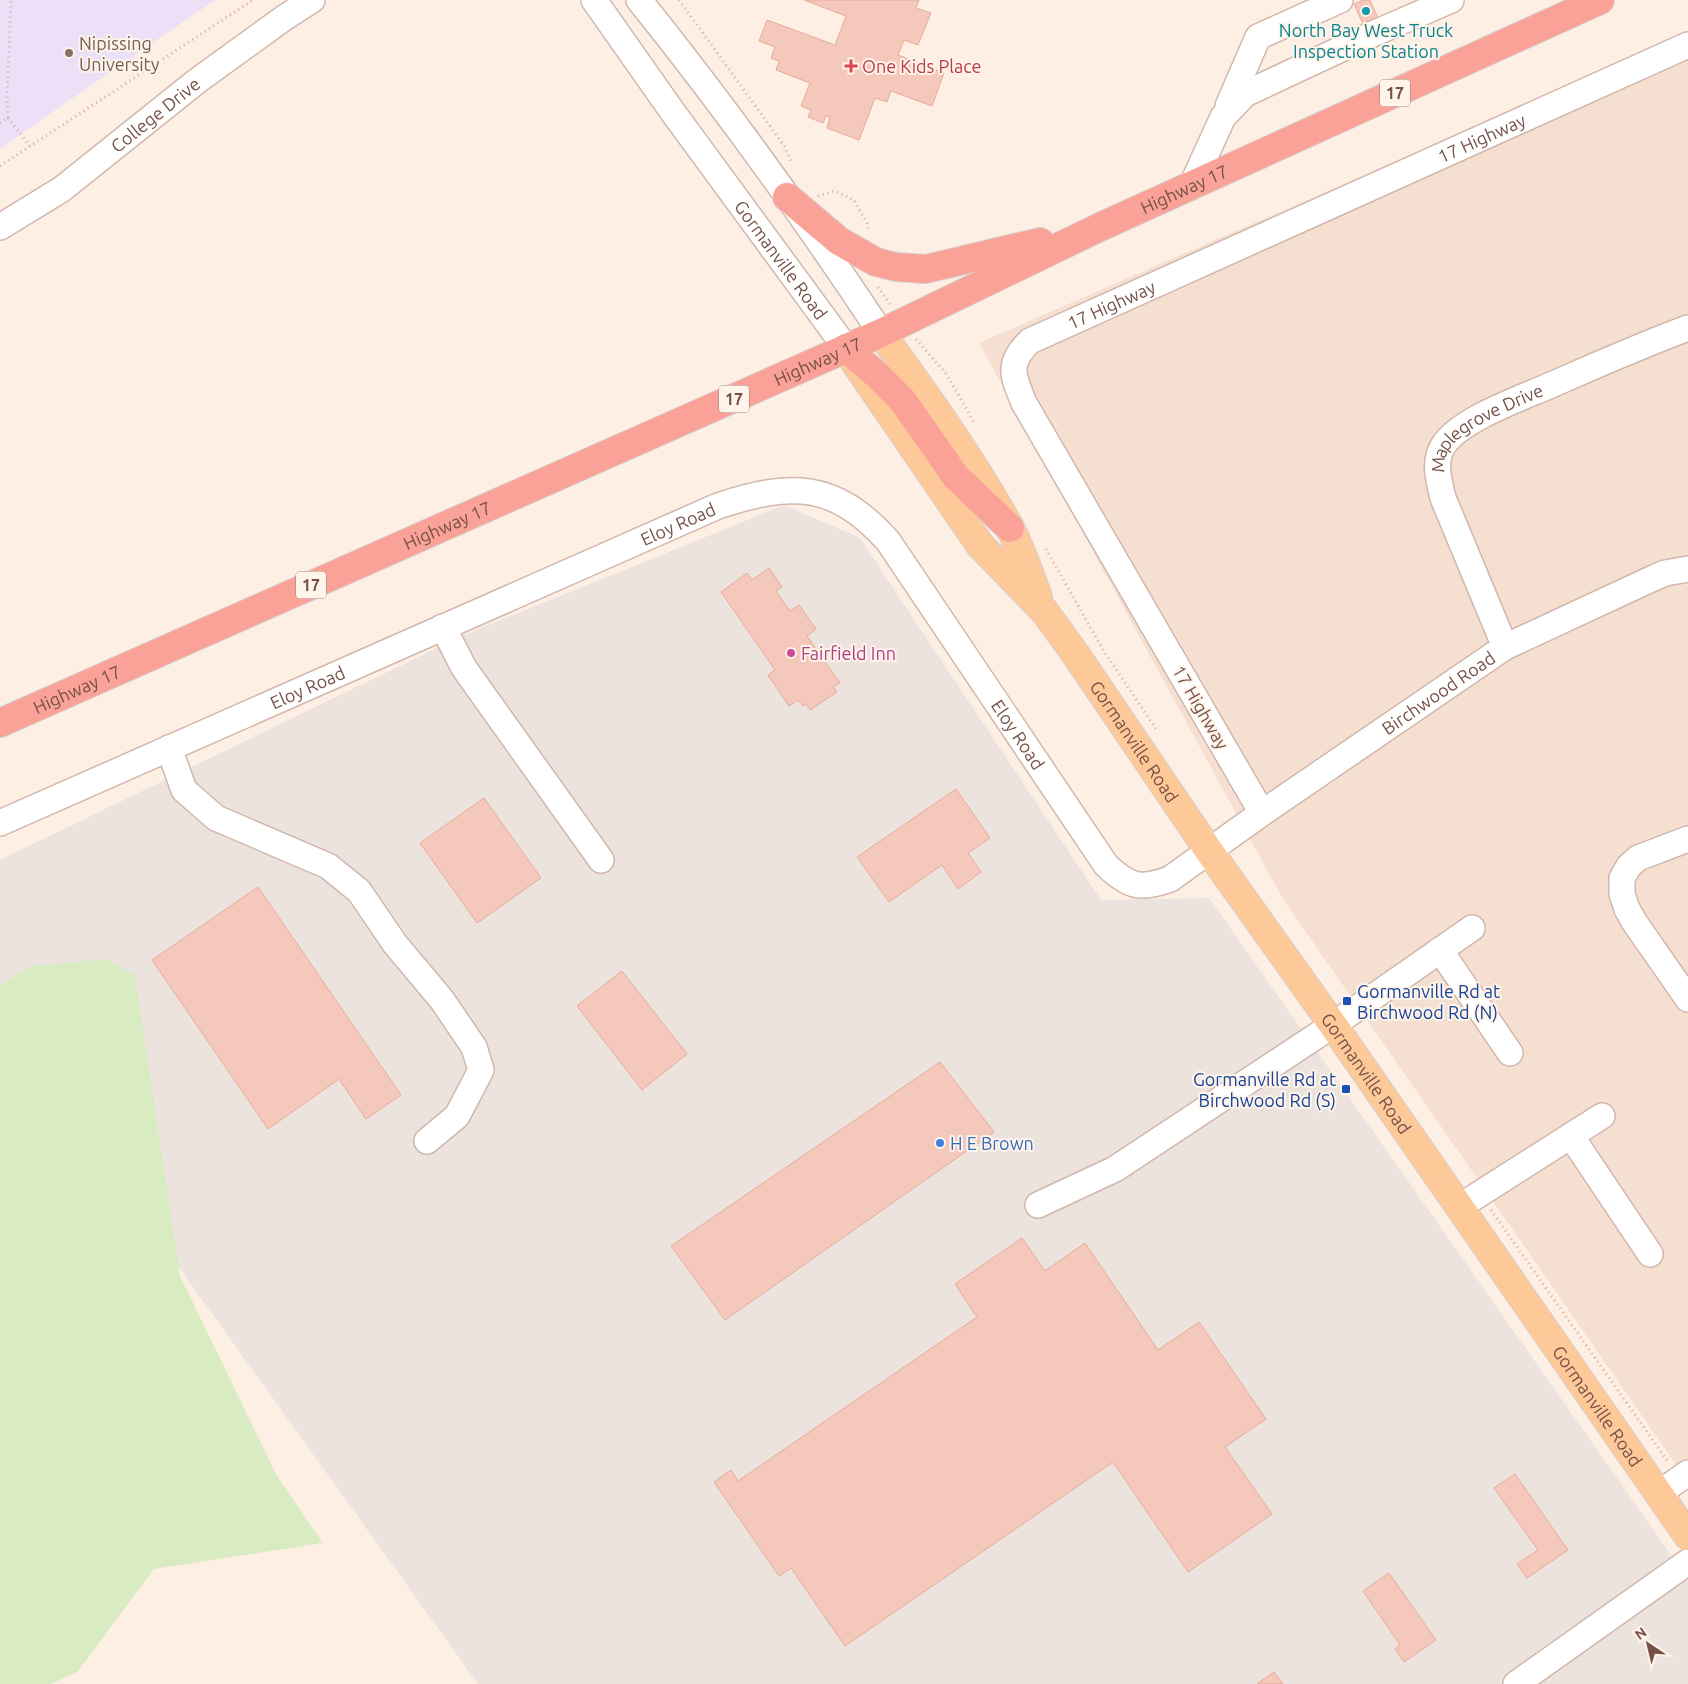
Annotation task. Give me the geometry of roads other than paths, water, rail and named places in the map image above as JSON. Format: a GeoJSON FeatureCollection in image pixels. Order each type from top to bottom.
{"type":"FeatureCollection","features":[{"type":"Feature","properties":{"kind":"highway","name":"Highway 17"},"geometry":{"type":"LineString","coordinates":[[0,722],[892,328],[1100,228],[1600,0]]}},
{"type":"Feature","properties":{"kind":"highway"},"geometry":{"type":"LineString","coordinates":[[788,198],[839,241],[876,262],[896,267],[926,270],[1100,228]]}},
{"type":"Feature","properties":{"kind":"highway"},"geometry":{"type":"LineString","coordinates":[[846,348],[903,401],[956,477],[1010,528]]}},
{"type":"Feature","properties":{"kind":"main road","name":"Gormanville Road"},"geometry":{"type":"LineString","coordinates":[[892,328],[922,390],[973,467],[1010,528],[1045,612]]}},
{"type":"Feature","properties":{"kind":"main road","name":"Gormanville Road"},"geometry":{"type":"LineString","coordinates":[[846,348],[980,545],[1045,612],[1209,851],[1333,1025],[1470,1200],[1658,1494],[1688,1536]]}},
{"type":"Feature","properties":{"kind":"street","name":"College Drive"},"geometry":{"type":"LineString","coordinates":[[0,227],[62,189],[197,81],[312,0]]}},
{"type":"Feature","properties":{"kind":"street","name":"Gormanville Road"},"geometry":{"type":"LineString","coordinates":[[594,0],[672,111],[846,348]]}},
{"type":"Feature","properties":{"kind":"street","name":"Gormanville Road"},"geometry":{"type":"LineString","coordinates":[[639,0],[698,74],[846,280],[892,328]]}},
{"type":"Feature","properties":{"kind":"street"},"geometry":{"type":"LineString","coordinates":[[1190,187],[1258,37],[1340,0]]}},
{"type":"Feature","properties":{"kind":"street"},"geometry":{"type":"LineString","coordinates":[[1223,117],[1245,94],[1375,33],[1451,0]]}},
{"type":"Feature","properties":{"kind":"street","name":"17 Highway"},"geometry":{"type":"LineString","coordinates":[[1262,813],[1024,403],[1013,371],[1015,360],[1030,341],[1688,45]]}},
{"type":"Feature","properties":{"kind":"street","name":"Maplegrove Drive"},"geometry":{"type":"LineString","coordinates":[[1505,647],[1443,498],[1438,478],[1438,461],[1442,447],[1452,435],[1488,414],[1630,351],[1688,328]]}},
{"type":"Feature","properties":{"kind":"street","name":"Eloy Road"},"geometry":{"type":"LineString","coordinates":[[0,823],[718,506],[745,497],[776,491],[799,491],[834,498],[853,508],[866,518],[888,541],[1106,864],[1121,879],[1137,885],[1154,885],[1170,879],[1209,851]]}},
{"type":"Feature","properties":{"kind":"street","name":"Birchwood Road"},"geometry":{"type":"LineString","coordinates":[[1209,851],[1505,647],[1665,573],[1688,569]]}},
{"type":"Feature","properties":{"kind":"street"},"geometry":{"type":"LineString","coordinates":[[444,627],[464,668],[601,860]]}},
{"type":"Feature","properties":{"kind":"street"},"geometry":{"type":"LineString","coordinates":[[169,748],[184,790],[216,818],[328,866],[359,891],[395,944],[442,1000],[474,1046],[481,1070],[457,1116],[427,1141]]}},
{"type":"Feature","properties":{"kind":"street"},"geometry":{"type":"LineString","coordinates":[[1688,839],[1638,858],[1629,866],[1622,878],[1622,894],[1627,909],[1635,923],[1688,999]]}},
{"type":"Feature","properties":{"kind":"street"},"geometry":{"type":"LineString","coordinates":[[1038,1205],[1115,1169],[1333,1025],[1472,928]]}},
{"type":"Feature","properties":{"kind":"street"},"geometry":{"type":"LineString","coordinates":[[1440,950],[1510,1053]]}},
{"type":"Feature","properties":{"kind":"street"},"geometry":{"type":"LineString","coordinates":[[1470,1200],[1602,1116]]}},
{"type":"Feature","properties":{"kind":"street"},"geometry":{"type":"LineString","coordinates":[[1571,1136],[1650,1254]]}},
{"type":"Feature","properties":{"kind":"street"},"geometry":{"type":"LineString","coordinates":[[1658,1494],[1684,1476]]}},
{"type":"Feature","properties":{"kind":"street"},"geometry":{"type":"LineString","coordinates":[[1516,1684],[1688,1562]]}},
{"type":"Feature","properties":{"kind":"place","name":"North Bay West Truck Inspection Station"},"geometry":{"type":"Point","coordinates":[1366,11]}},
{"type":"Feature","properties":{"kind":"place","name":"Nipissing University"},"geometry":{"type":"Point","coordinates":[69,53]}},
{"type":"Feature","properties":{"kind":"place","name":"One Kids Place"},"geometry":{"type":"Point","coordinates":[851,66]}},
{"type":"Feature","properties":{"kind":"place","name":"Fairfield Inn"},"geometry":{"type":"Point","coordinates":[791,653]}},
{"type":"Feature","properties":{"kind":"place","name":"Gormanville Rd at Birchwood Rd (N)"},"geometry":{"type":"Point","coordinates":[1347,1001]}},
{"type":"Feature","properties":{"kind":"place","name":"Gormanville Rd at Birchwood Rd (S)"},"geometry":{"type":"Point","coordinates":[1346,1089]}},
{"type":"Feature","properties":{"kind":"place","name":"H E Brown"},"geometry":{"type":"Point","coordinates":[940,1143]}}]}
